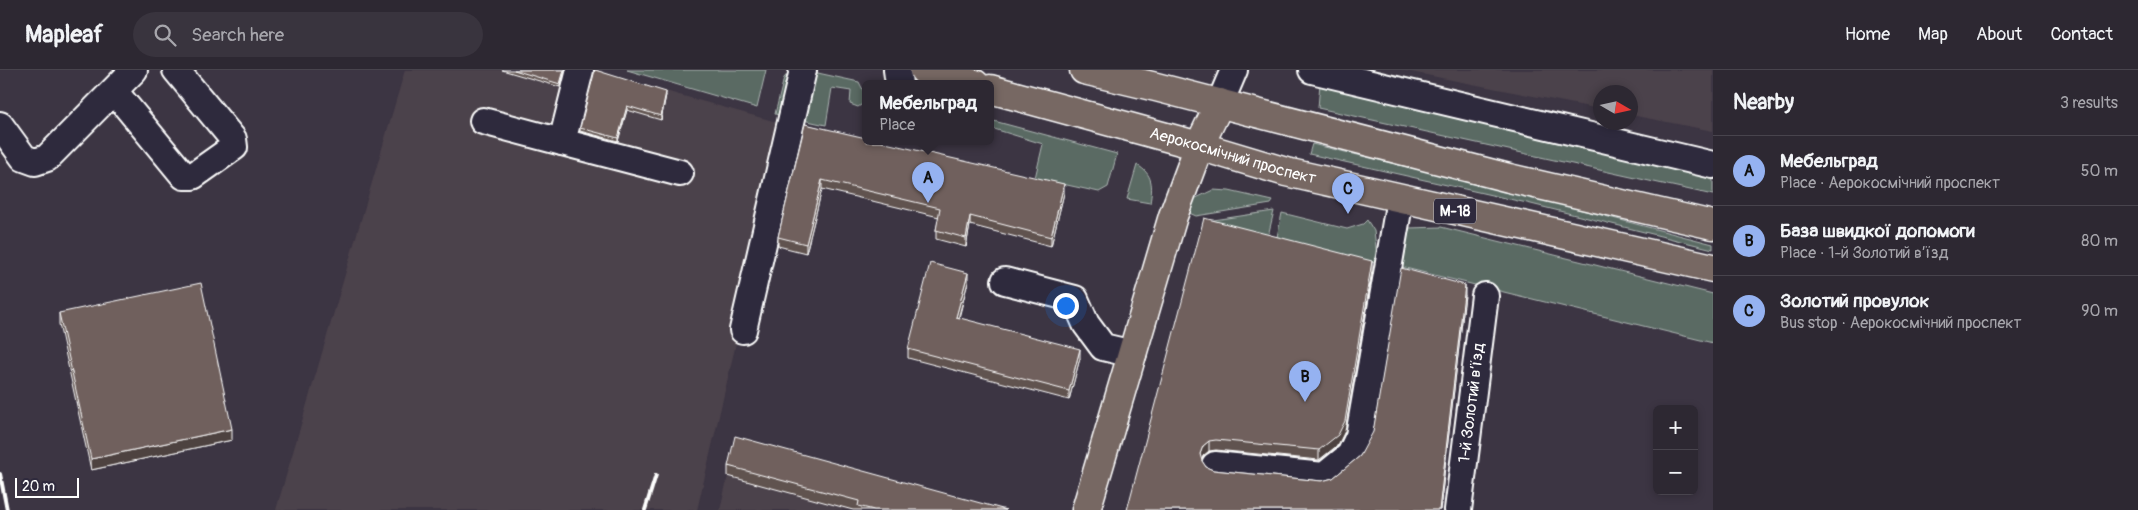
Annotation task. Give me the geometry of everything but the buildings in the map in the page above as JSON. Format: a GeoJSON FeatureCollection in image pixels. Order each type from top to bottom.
{"type":"FeatureCollection","features":[{"type":"Feature","properties":{"kind":"main road"},"geometry":{"type":"LineString","coordinates":[[924,70],[960,80]]}},
{"type":"Feature","properties":{"kind":"main road"},"geometry":{"type":"LineString","coordinates":[[1084,70],[1220,103],[1500,176],[1713,224]]}},
{"type":"Feature","properties":{"kind":"main road","name":"Аерокосмічний проспект"},"geometry":{"type":"LineString","coordinates":[[994,89],[1286,172],[1713,268]]}},
{"type":"Feature","properties":{"kind":"main road"},"geometry":{"type":"LineString","coordinates":[[1086,510],[1174,216],[1199,146],[1220,103]]}},
{"type":"Feature","properties":{"kind":"street"},"geometry":{"type":"LineString","coordinates":[[0,125],[24,158],[35,162],[47,158],[134,70]]}},
{"type":"Feature","properties":{"kind":"street"},"geometry":{"type":"LineString","coordinates":[[114,91],[184,176],[193,176],[234,147],[233,139],[176,70]]}},
{"type":"Feature","properties":{"kind":"street"},"geometry":{"type":"LineString","coordinates":[[562,142],[580,70]]}},
{"type":"Feature","properties":{"kind":"street"},"geometry":{"type":"LineString","coordinates":[[743,330],[803,70]]}},
{"type":"Feature","properties":{"kind":"street"},"geometry":{"type":"LineString","coordinates":[[1220,103],[1234,70]]}},
{"type":"Feature","properties":{"kind":"street"},"geometry":{"type":"LineString","coordinates":[[1312,70],[1713,165]]}},
{"type":"Feature","properties":{"kind":"street"},"geometry":{"type":"LineString","coordinates":[[483,121],[680,173]]}},
{"type":"Feature","properties":{"kind":"street"},"geometry":{"type":"LineString","coordinates":[[1215,465],[1324,476],[1350,456],[1359,436],[1400,199]]}},
{"type":"Feature","properties":{"kind":"street"},"geometry":{"type":"LineString","coordinates":[[1005,281],[1075,299],[1086,324],[1103,347],[1133,354]]}},
{"type":"Feature","properties":{"kind":"street","name":"1-й Золотий в’їзд"},"geometry":{"type":"LineString","coordinates":[[1458,510],[1485,296]]}},
{"type":"Feature","properties":{"kind":"shaded area"},"geometry":{"type":"Polygon","coordinates":[[[405,70],[590,70],[787,125],[697,510],[276,510],[405,70]]]}},
{"type":"Feature","properties":{"kind":"shaded area"},"geometry":{"type":"Polygon","coordinates":[[[1401,70],[1713,70],[1713,131],[1638,116],[1638,85],[1593,85],[1593,108],[1401,70]]]}},
{"type":"Feature","properties":{"kind":"shaded area"},"geometry":{"type":"Polygon","coordinates":[[[735,446],[968,510],[720,510],[735,446]]]}},
{"type":"Feature","properties":{"kind":"green space"},"geometry":{"type":"Polygon","coordinates":[[[627,70],[766,70],[757,108],[627,70]]]}},
{"type":"Feature","properties":{"kind":"green space"},"geometry":{"type":"Polygon","coordinates":[[[791,70],[804,70],[859,82],[862,88],[862,104],[858,107],[850,104],[851,91],[832,88],[826,125],[775,114],[784,78],[791,70]]]}},
{"type":"Feature","properties":{"kind":"green space"},"geometry":{"type":"Polygon","coordinates":[[[1320,83],[1713,176],[1713,195],[1318,108],[1320,83]]]}},
{"type":"Feature","properties":{"kind":"green space"},"geometry":{"type":"Polygon","coordinates":[[[994,121],[1117,154],[1108,187],[1099,192],[1035,178],[1043,144],[994,129],[994,121]]]}},
{"type":"Feature","properties":{"kind":"green space"},"geometry":{"type":"Polygon","coordinates":[[[1312,144],[1520,194],[1713,244],[1713,249],[1527,203],[1309,154],[1312,144]]]}},
{"type":"Feature","properties":{"kind":"green space"},"geometry":{"type":"Polygon","coordinates":[[[1137,165],[1146,172],[1151,181],[1150,203],[1127,199],[1137,165]]]}},
{"type":"Feature","properties":{"kind":"green space"},"geometry":{"type":"Polygon","coordinates":[[[1213,190],[1229,191],[1273,201],[1271,204],[1196,216],[1187,212],[1194,199],[1213,190]]]}},
{"type":"Feature","properties":{"kind":"green space"},"geometry":{"type":"Polygon","coordinates":[[[1274,211],[1268,236],[1207,221],[1274,211]]]}},
{"type":"Feature","properties":{"kind":"green space"},"geometry":{"type":"Polygon","coordinates":[[[1282,213],[1347,229],[1363,224],[1367,220],[1374,231],[1378,264],[1277,237],[1282,213]]]}},
{"type":"Feature","properties":{"kind":"green space"},"geometry":{"type":"Polygon","coordinates":[[[1441,227],[1713,294],[1713,343],[1393,265],[1397,237],[1409,228],[1441,227]]]}},
{"type":"Feature","properties":{"kind":"railway"},"geometry":{"type":"LineString","coordinates":[[0,474],[7,510]]}},
{"type":"Feature","properties":{"kind":"railway"},"geometry":{"type":"LineString","coordinates":[[645,510],[656,475]]}},
{"type":"Feature","properties":{"kind":"place","name":"Мебельград"},"geometry":{"type":"Point","coordinates":[928,203]}},
{"type":"Feature","properties":{"kind":"place","name":"Золотий провулок"},"geometry":{"type":"Point","coordinates":[1348,214]}},
{"type":"Feature","properties":{"kind":"place","name":"База швидкої допомоги"},"geometry":{"type":"Point","coordinates":[1305,402]}}]}
